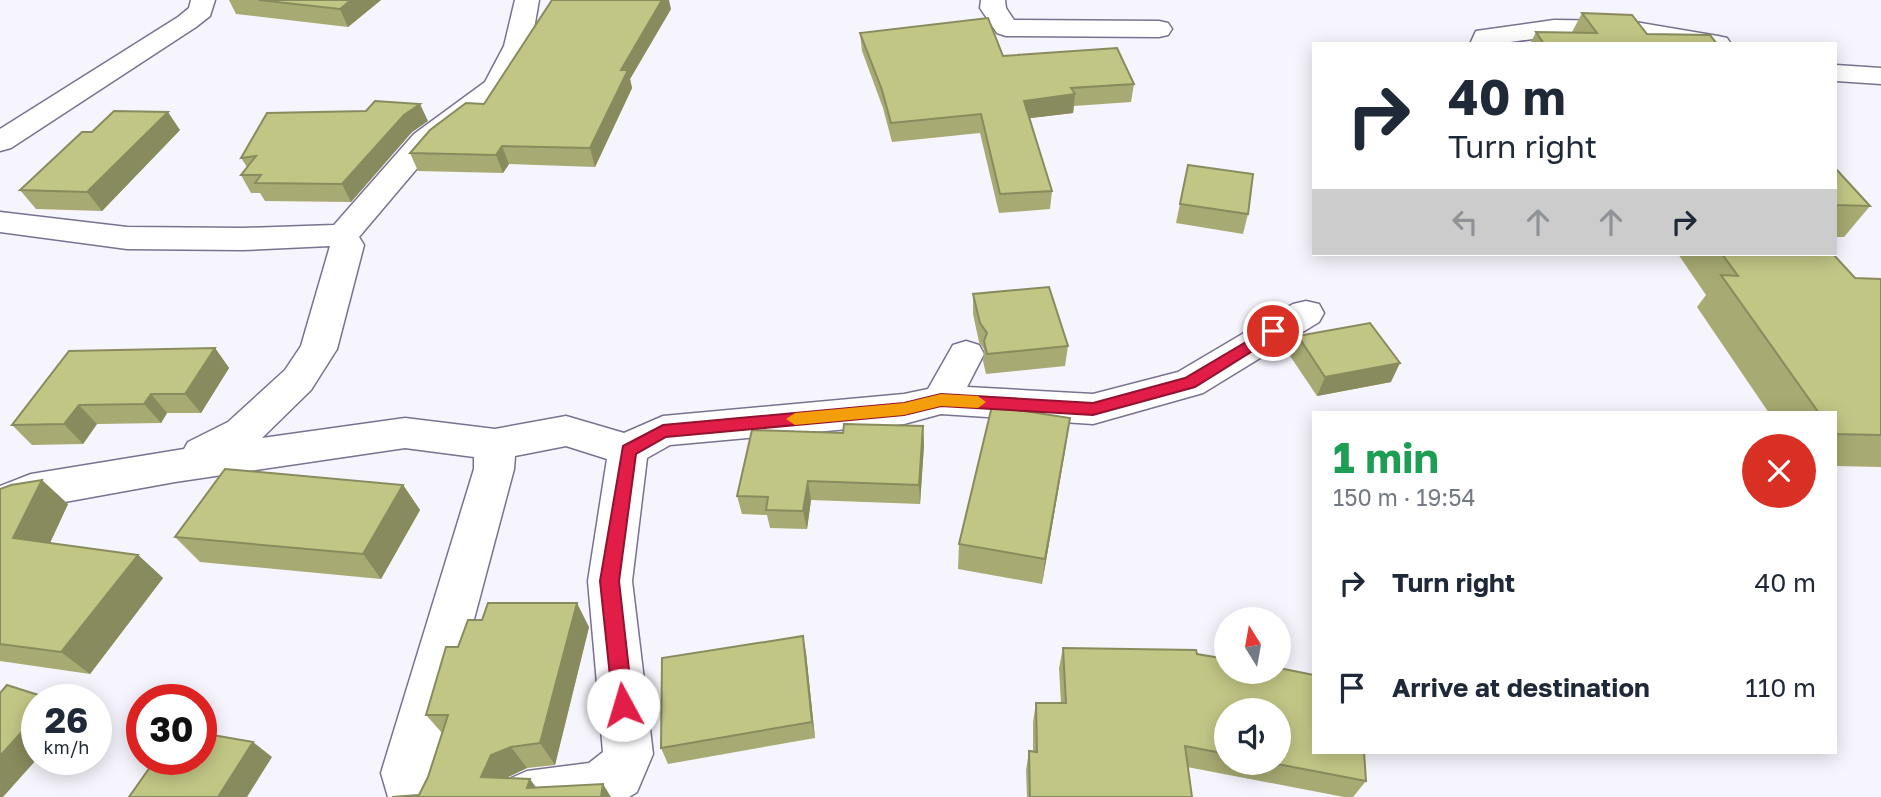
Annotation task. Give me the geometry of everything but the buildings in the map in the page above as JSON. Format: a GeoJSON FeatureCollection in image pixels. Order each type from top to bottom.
{"type":"FeatureCollection","features":[{"type":"Feature","properties":{"kind":"street"},"geometry":{"type":"LineString","coordinates":[[0,142],[187,23],[201,11],[203,0]]}},
{"type":"Feature","properties":{"kind":"street"},"geometry":{"type":"LineString","coordinates":[[341,237],[425,140],[495,88],[526,24],[527,0]]}},
{"type":"Feature","properties":{"kind":"street"},"geometry":{"type":"LineString","coordinates":[[993,0],[993,8],[1006,28],[1158,29]]}},
{"type":"Feature","properties":{"kind":"street"},"geometry":{"type":"LineString","coordinates":[[1484,42],[1485,37],[1554,28],[1629,29],[1706,42]]}},
{"type":"Feature","properties":{"kind":"street"},"geometry":{"type":"LineString","coordinates":[[1837,73],[1881,76]]}},
{"type":"Feature","properties":{"kind":"street"},"geometry":{"type":"LineString","coordinates":[[0,222],[127,238],[243,239],[329,234],[341,237],[347,245],[319,349],[298,380],[242,433],[175,466]]}},
{"type":"Feature","properties":{"kind":"street"},"geometry":{"type":"LineString","coordinates":[[0,504],[32,491],[175,466],[405,433],[495,444],[566,431],[628,450],[663,431],[904,409],[941,400],[1093,409],[1190,383],[1306,313]]}},
{"type":"Feature","properties":{"kind":"street"},"geometry":{"type":"LineString","coordinates":[[941,400],[966,354]]}},
{"type":"Feature","properties":{"kind":"street"},"geometry":{"type":"LineString","coordinates":[[419,797],[412,792],[407,773],[494,469],[495,444]]}},
{"type":"Feature","properties":{"kind":"street"},"geometry":{"type":"LineString","coordinates":[[527,797],[597,788],[619,774],[628,754],[610,581],[628,450]]}},
{"type":"Feature","properties":{"kind":"slow traffic"},"geometry":{"type":"LineString","coordinates":[[795,419],[904,409],[941,400],[978,402]]}},
{"type":"Feature","properties":{"kind":"route"},"geometry":{"type":"LineString","coordinates":[[623,705],[610,581],[628,450],[663,431],[904,409],[941,400],[1093,409],[1190,383],[1273,331]]}}]}
